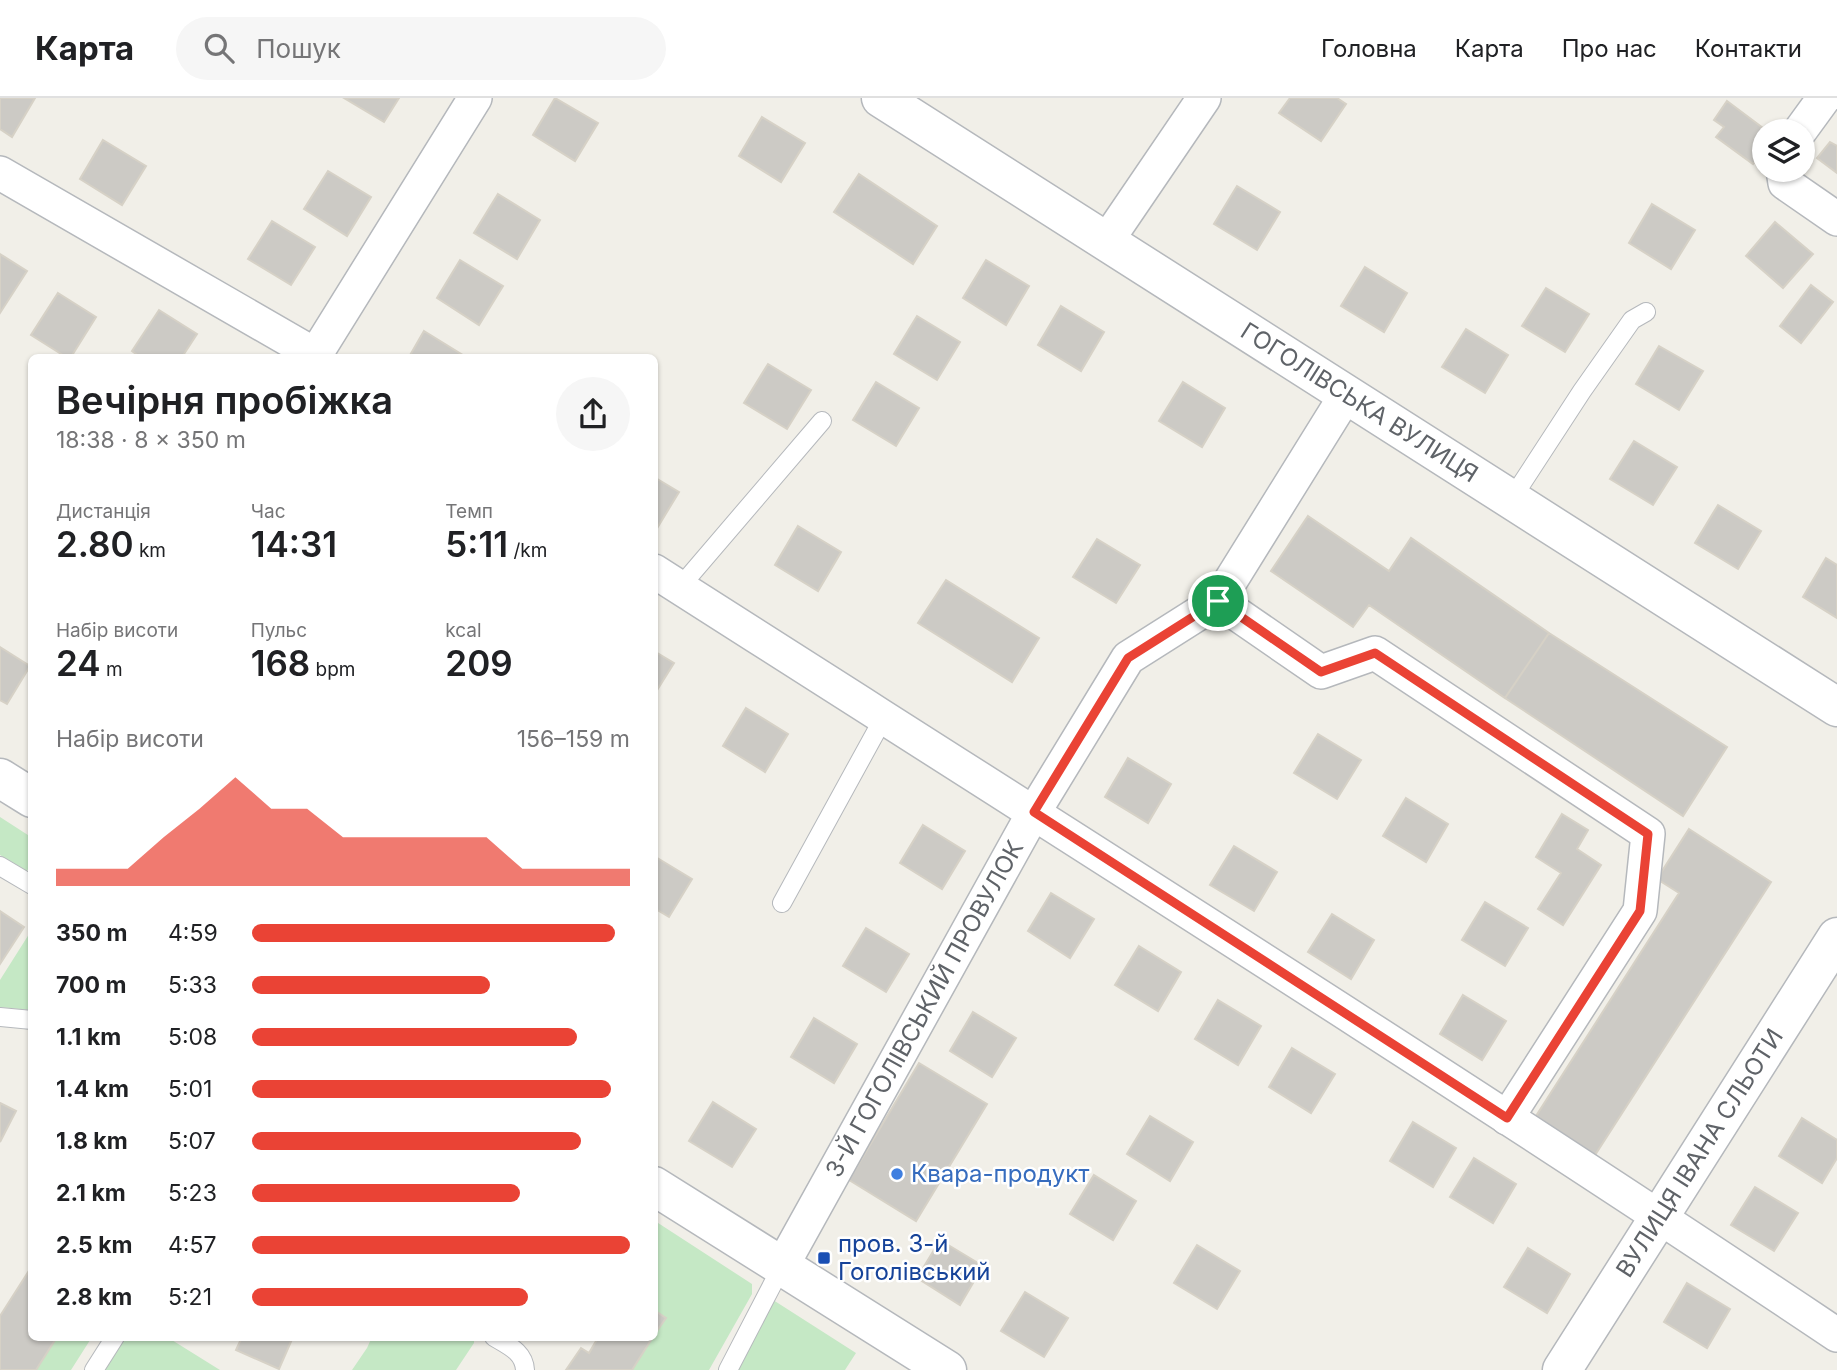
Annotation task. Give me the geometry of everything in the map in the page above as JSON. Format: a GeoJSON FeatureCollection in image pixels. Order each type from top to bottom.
{"type":"FeatureCollection","features":[{"type":"Feature","properties":{"kind":"street"},"geometry":{"type":"LineString","coordinates":[[317,354],[475,98]]}},
{"type":"Feature","properties":{"kind":"street","name":"ГОГОЛІВСЬКА ВУЛИЦЯ"},"geometry":{"type":"LineString","coordinates":[[881,98],[1837,707]]}},
{"type":"Feature","properties":{"kind":"street"},"geometry":{"type":"LineString","coordinates":[[1106,242],[1204,98]]}},
{"type":"Feature","properties":{"kind":"street"},"geometry":{"type":"LineString","coordinates":[[1809,119],[1824,98]]}},
{"type":"Feature","properties":{"kind":"street"},"geometry":{"type":"LineString","coordinates":[[0,173],[313,354]]}},
{"type":"Feature","properties":{"kind":"street"},"geometry":{"type":"LineString","coordinates":[[1786,182],[1837,219]]}},
{"type":"Feature","properties":{"kind":"street","name":"3-Й ГОГОЛІВСЬКИЙ ПРОВУЛОК"},"geometry":{"type":"LineString","coordinates":[[782,1266],[1034,812],[1128,658],[1218,601],[1346,396]]}},
{"type":"Feature","properties":{"kind":"street"},"geometry":{"type":"LineString","coordinates":[[667,579],[883,719],[1034,812],[1659,1216],[1837,1335]]}},
{"type":"Feature","properties":{"kind":"street"},"geometry":{"type":"LineString","coordinates":[[1218,601],[1321,672],[1375,653],[1648,834],[1640,911],[1507,1118]]}},
{"type":"Feature","properties":{"kind":"street"},"geometry":{"type":"LineString","coordinates":[[0,778],[28,796]]}},
{"type":"Feature","properties":{"kind":"street","name":"ВУЛИЦЯ ІВАНА СЛЬОТИ"},"geometry":{"type":"LineString","coordinates":[[1562,1370],[1837,937]]}},
{"type":"Feature","properties":{"kind":"street"},"geometry":{"type":"LineString","coordinates":[[658,1188],[947,1370]]}},
{"type":"Feature","properties":{"kind":"lane"},"geometry":{"type":"LineString","coordinates":[[1511,500],[1581,391],[1632,320],[1646,312]]}},
{"type":"Feature","properties":{"kind":"lane"},"geometry":{"type":"LineString","coordinates":[[667,579],[822,421]]}},
{"type":"Feature","properties":{"kind":"lane"},"geometry":{"type":"LineString","coordinates":[[782,903],[883,719]]}},
{"type":"Feature","properties":{"kind":"lane"},"geometry":{"type":"LineString","coordinates":[[0,866],[28,883]]}},
{"type":"Feature","properties":{"kind":"lane"},"geometry":{"type":"LineString","coordinates":[[0,1017],[28,1020]]}},
{"type":"Feature","properties":{"kind":"lane"},"geometry":{"type":"LineString","coordinates":[[728,1370],[782,1266]]}},
{"type":"Feature","properties":{"kind":"lane"},"geometry":{"type":"LineString","coordinates":[[94,1370],[112,1341]]}},
{"type":"Feature","properties":{"kind":"lane"},"geometry":{"type":"LineString","coordinates":[[501,1341],[516,1350],[523,1359],[526,1370]]}},
{"type":"Feature","properties":{"kind":"green space"},"geometry":{"type":"Polygon","coordinates":[[[0,817],[28,835],[28,869],[0,855],[0,817]]]}},
{"type":"Feature","properties":{"kind":"green space"},"geometry":{"type":"Polygon","coordinates":[[[28,936],[28,1010],[0,1007],[0,980],[28,936]]]}},
{"type":"Feature","properties":{"kind":"green space"},"geometry":{"type":"Polygon","coordinates":[[[658,1223],[752,1284],[752,1294],[709,1370],[632,1370],[651,1341],[658,1341],[658,1330],[666,1318],[658,1312],[658,1223]]]}},
{"type":"Feature","properties":{"kind":"green space"},"geometry":{"type":"Polygon","coordinates":[[[770,1298],[856,1353],[845,1370],[734,1370],[770,1298]]]}},
{"type":"Feature","properties":{"kind":"green space"},"geometry":{"type":"Polygon","coordinates":[[[54,1341],[89,1341],[71,1370],[36,1370],[54,1341]]]}},
{"type":"Feature","properties":{"kind":"green space"},"geometry":{"type":"Polygon","coordinates":[[[122,1341],[173,1341],[220,1370],[104,1370],[122,1341]]]}},
{"type":"Feature","properties":{"kind":"green space"},"geometry":{"type":"Polygon","coordinates":[[[370,1341],[474,1341],[456,1370],[352,1370],[370,1341]]]}},
{"type":"Feature","properties":{"kind":"building"},"geometry":{"type":"Polygon","coordinates":[[[0,98],[35,98],[12,137],[0,129],[0,98]]]}},
{"type":"Feature","properties":{"kind":"building"},"geometry":{"type":"Polygon","coordinates":[[[344,98],[399,98],[384,122],[344,98]]]}},
{"type":"Feature","properties":{"kind":"building"},"geometry":{"type":"Polygon","coordinates":[[[555,98],[598,123],[575,161],[533,135],[555,98]]]}},
{"type":"Feature","properties":{"kind":"building"},"geometry":{"type":"Polygon","coordinates":[[[1290,98],[1337,98],[1346,104],[1321,141],[1279,113],[1290,98]]]}},
{"type":"Feature","properties":{"kind":"building"},"geometry":{"type":"Polygon","coordinates":[[[1727,101],[1752,120],[1752,163],[1716,137],[1724,127],[1714,120],[1727,101]]]}},
{"type":"Feature","properties":{"kind":"building"},"geometry":{"type":"Polygon","coordinates":[[[762,117],[805,143],[781,182],[739,156],[762,117]]]}},
{"type":"Feature","properties":{"kind":"building"},"geometry":{"type":"Polygon","coordinates":[[[103,140],[146,166],[122,205],[80,179],[103,140]]]}},
{"type":"Feature","properties":{"kind":"building"},"geometry":{"type":"Polygon","coordinates":[[[1830,142],[1837,146],[1837,173],[1817,158],[1830,142]]]}},
{"type":"Feature","properties":{"kind":"building"},"geometry":{"type":"Polygon","coordinates":[[[328,171],[371,197],[347,236],[304,209],[328,171]]]}},
{"type":"Feature","properties":{"kind":"building"},"geometry":{"type":"Polygon","coordinates":[[[859,174],[937,226],[913,264],[834,212],[859,174]]]}},
{"type":"Feature","properties":{"kind":"building"},"geometry":{"type":"Polygon","coordinates":[[[1237,186],[1280,212],[1257,250],[1214,224],[1237,186]]]}},
{"type":"Feature","properties":{"kind":"building"},"geometry":{"type":"Polygon","coordinates":[[[498,194],[540,220],[517,259],[474,233],[498,194]]]}},
{"type":"Feature","properties":{"kind":"building"},"geometry":{"type":"Polygon","coordinates":[[[1652,204],[1695,230],[1671,269],[1629,243],[1652,204]]]}},
{"type":"Feature","properties":{"kind":"building"},"geometry":{"type":"Polygon","coordinates":[[[272,221],[315,247],[291,285],[248,259],[272,221]]]}},
{"type":"Feature","properties":{"kind":"building"},"geometry":{"type":"Polygon","coordinates":[[[1775,222],[1813,254],[1783,288],[1746,256],[1775,222]]]}},
{"type":"Feature","properties":{"kind":"building"},"geometry":{"type":"Polygon","coordinates":[[[0,254],[27,271],[0,313],[0,254]]]}},
{"type":"Feature","properties":{"kind":"building"},"geometry":{"type":"Polygon","coordinates":[[[460,260],[503,286],[479,325],[437,298],[460,260]]]}},
{"type":"Feature","properties":{"kind":"building"},"geometry":{"type":"Polygon","coordinates":[[[986,260],[1029,286],[1006,325],[963,298],[986,260]]]}},
{"type":"Feature","properties":{"kind":"building"},"geometry":{"type":"Polygon","coordinates":[[[1365,267],[1407,293],[1384,332],[1341,306],[1365,267]]]}},
{"type":"Feature","properties":{"kind":"building"},"geometry":{"type":"Polygon","coordinates":[[[1811,285],[1833,302],[1801,343],[1780,326],[1811,285]]]}},
{"type":"Feature","properties":{"kind":"building"},"geometry":{"type":"Polygon","coordinates":[[[1546,288],[1589,314],[1565,352],[1522,326],[1546,288]]]}},
{"type":"Feature","properties":{"kind":"building"},"geometry":{"type":"Polygon","coordinates":[[[58,293],[96,317],[73,354],[61,354],[31,335],[58,293]]]}},
{"type":"Feature","properties":{"kind":"building"},"geometry":{"type":"Polygon","coordinates":[[[1061,306],[1104,332],[1081,371],[1038,345],[1061,306]]]}},
{"type":"Feature","properties":{"kind":"building"},"geometry":{"type":"Polygon","coordinates":[[[159,310],[197,334],[184,354],[136,354],[132,351],[159,310]]]}},
{"type":"Feature","properties":{"kind":"building"},"geometry":{"type":"Polygon","coordinates":[[[917,316],[960,342],[937,380],[894,354],[917,316]]]}},
{"type":"Feature","properties":{"kind":"building"},"geometry":{"type":"Polygon","coordinates":[[[1466,329],[1508,355],[1485,393],[1442,367],[1466,329]]]}},
{"type":"Feature","properties":{"kind":"building"},"geometry":{"type":"Polygon","coordinates":[[[424,331],[461,354],[411,354],[424,331]]]}},
{"type":"Feature","properties":{"kind":"building"},"geometry":{"type":"Polygon","coordinates":[[[1659,346],[1703,371],[1679,410],[1636,384],[1659,346]]]}},
{"type":"Feature","properties":{"kind":"building"},"geometry":{"type":"Polygon","coordinates":[[[768,364],[811,390],[787,429],[744,403],[768,364]]]}},
{"type":"Feature","properties":{"kind":"building"},"geometry":{"type":"Polygon","coordinates":[[[876,382],[919,408],[896,446],[853,420],[876,382]]]}},
{"type":"Feature","properties":{"kind":"building"},"geometry":{"type":"Polygon","coordinates":[[[1183,382],[1225,408],[1202,447],[1159,421],[1183,382]]]}},
{"type":"Feature","properties":{"kind":"building"},"geometry":{"type":"Polygon","coordinates":[[[1634,441],[1677,467],[1653,505],[1610,479],[1634,441]]]}},
{"type":"Feature","properties":{"kind":"building"},"geometry":{"type":"Polygon","coordinates":[[[658,479],[679,492],[658,527],[658,479]]]}},
{"type":"Feature","properties":{"kind":"building"},"geometry":{"type":"Polygon","coordinates":[[[1718,505],[1761,531],[1738,569],[1695,543],[1718,505]]]}},
{"type":"Feature","properties":{"kind":"building"},"geometry":{"type":"Polygon","coordinates":[[[1308,516],[1389,571],[1411,538],[1549,633],[1505,698],[1369,605],[1353,627],[1271,571],[1308,516]]]}},
{"type":"Feature","properties":{"kind":"building"},"geometry":{"type":"Polygon","coordinates":[[[798,526],[841,552],[818,591],[775,565],[798,526]]]}},
{"type":"Feature","properties":{"kind":"building"},"geometry":{"type":"Polygon","coordinates":[[[1097,539],[1140,565],[1116,603],[1073,577],[1097,539]]]}},
{"type":"Feature","properties":{"kind":"building"},"geometry":{"type":"Polygon","coordinates":[[[1826,558],[1837,565],[1837,618],[1803,597],[1826,558]]]}},
{"type":"Feature","properties":{"kind":"building"},"geometry":{"type":"Polygon","coordinates":[[[946,580],[1039,638],[1012,682],[918,623],[946,580]]]}},
{"type":"Feature","properties":{"kind":"building"},"geometry":{"type":"Polygon","coordinates":[[[1549,633],[1727,747],[1683,816],[1505,698],[1549,633]]]}},
{"type":"Feature","properties":{"kind":"building"},"geometry":{"type":"Polygon","coordinates":[[[0,647],[28,665],[28,669],[7,704],[0,700],[0,647]]]}},
{"type":"Feature","properties":{"kind":"building"},"geometry":{"type":"Polygon","coordinates":[[[658,653],[674,663],[658,689],[658,653]]]}},
{"type":"Feature","properties":{"kind":"building"},"geometry":{"type":"Polygon","coordinates":[[[746,708],[788,734],[765,772],[723,746],[746,708]]]}},
{"type":"Feature","properties":{"kind":"building"},"geometry":{"type":"Polygon","coordinates":[[[1318,734],[1361,760],[1337,799],[1294,773],[1318,734]]]}},
{"type":"Feature","properties":{"kind":"building"},"geometry":{"type":"Polygon","coordinates":[[[1128,758],[1171,784],[1148,823],[1105,797],[1128,758]]]}},
{"type":"Feature","properties":{"kind":"building"},"geometry":{"type":"Polygon","coordinates":[[[1406,798],[1448,824],[1426,862],[1383,836],[1406,798]]]}},
{"type":"Feature","properties":{"kind":"building"},"geometry":{"type":"Polygon","coordinates":[[[1562,814],[1588,830],[1577,849],[1601,865],[1563,925],[1538,909],[1561,873],[1536,857],[1562,814]]]}},
{"type":"Feature","properties":{"kind":"building"},"geometry":{"type":"Polygon","coordinates":[[[923,825],[965,851],[942,889],[900,863],[923,825]]]}},
{"type":"Feature","properties":{"kind":"building"},"geometry":{"type":"Polygon","coordinates":[[[1689,829],[1771,882],[1595,1155],[1536,1116],[1679,893],[1657,879],[1689,829]]]}},
{"type":"Feature","properties":{"kind":"building"},"geometry":{"type":"Polygon","coordinates":[[[1234,846],[1277,872],[1254,911],[1210,885],[1234,846]]]}},
{"type":"Feature","properties":{"kind":"building"},"geometry":{"type":"Polygon","coordinates":[[[658,858],[692,879],[669,917],[658,910],[658,858]]]}},
{"type":"Feature","properties":{"kind":"building"},"geometry":{"type":"Polygon","coordinates":[[[1051,893],[1094,919],[1070,958],[1028,931],[1051,893]]]}},
{"type":"Feature","properties":{"kind":"building"},"geometry":{"type":"Polygon","coordinates":[[[1485,902],[1528,928],[1505,966],[1462,940],[1485,902]]]}},
{"type":"Feature","properties":{"kind":"building"},"geometry":{"type":"Polygon","coordinates":[[[0,911],[24,927],[0,964],[0,911]]]}},
{"type":"Feature","properties":{"kind":"building"},"geometry":{"type":"Polygon","coordinates":[[[1332,914],[1374,940],[1351,979],[1308,952],[1332,914]]]}},
{"type":"Feature","properties":{"kind":"building"},"geometry":{"type":"Polygon","coordinates":[[[866,928],[909,954],[886,992],[843,966],[866,928]]]}},
{"type":"Feature","properties":{"kind":"building"},"geometry":{"type":"Polygon","coordinates":[[[1139,946],[1181,972],[1158,1011],[1115,985],[1139,946]]]}},
{"type":"Feature","properties":{"kind":"building"},"geometry":{"type":"Polygon","coordinates":[[[1463,995],[1506,1021],[1482,1060],[1440,1034],[1463,995]]]}},
{"type":"Feature","properties":{"kind":"building"},"geometry":{"type":"Polygon","coordinates":[[[1218,1000],[1261,1026],[1238,1065],[1195,1039],[1218,1000]]]}},
{"type":"Feature","properties":{"kind":"building"},"geometry":{"type":"Polygon","coordinates":[[[973,1012],[1016,1038],[992,1077],[950,1051],[973,1012]]]}},
{"type":"Feature","properties":{"kind":"building"},"geometry":{"type":"Polygon","coordinates":[[[814,1018],[857,1044],[834,1083],[791,1057],[814,1018]]]}},
{"type":"Feature","properties":{"kind":"building"},"geometry":{"type":"Polygon","coordinates":[[[1292,1048],[1335,1074],[1311,1113],[1269,1087],[1292,1048]]]}},
{"type":"Feature","properties":{"kind":"building"},"geometry":{"type":"Polygon","coordinates":[[[919,1063],[987,1104],[916,1221],[849,1180],[919,1063]]]}},
{"type":"Feature","properties":{"kind":"building"},"geometry":{"type":"Polygon","coordinates":[[[713,1102],[756,1129],[732,1167],[689,1141],[713,1102]]]}},
{"type":"Feature","properties":{"kind":"building"},"geometry":{"type":"Polygon","coordinates":[[[0,1103],[16,1111],[0,1142],[0,1103]]]}},
{"type":"Feature","properties":{"kind":"building"},"geometry":{"type":"Polygon","coordinates":[[[1150,1116],[1193,1142],[1170,1181],[1127,1154],[1150,1116]]]}},
{"type":"Feature","properties":{"kind":"building"},"geometry":{"type":"Polygon","coordinates":[[[1802,1118],[1837,1140],[1837,1158],[1822,1183],[1779,1156],[1802,1118]]]}},
{"type":"Feature","properties":{"kind":"building"},"geometry":{"type":"Polygon","coordinates":[[[1413,1122],[1456,1148],[1433,1187],[1390,1161],[1413,1122]]]}},
{"type":"Feature","properties":{"kind":"building"},"geometry":{"type":"Polygon","coordinates":[[[1474,1158],[1516,1184],[1493,1223],[1450,1197],[1474,1158]]]}},
{"type":"Feature","properties":{"kind":"building"},"geometry":{"type":"Polygon","coordinates":[[[1094,1175],[1136,1201],[1113,1240],[1070,1214],[1094,1175]]]}},
{"type":"Feature","properties":{"kind":"building"},"geometry":{"type":"Polygon","coordinates":[[[1755,1187],[1798,1213],[1774,1251],[1731,1225],[1755,1187]]]}},
{"type":"Feature","properties":{"kind":"building"},"geometry":{"type":"Polygon","coordinates":[[[940,1240],[983,1266],[960,1305],[917,1278],[940,1240]]]}},
{"type":"Feature","properties":{"kind":"building"},"geometry":{"type":"Polygon","coordinates":[[[1197,1245],[1240,1271],[1217,1309],[1174,1283],[1197,1245]]]}},
{"type":"Feature","properties":{"kind":"building"},"geometry":{"type":"Polygon","coordinates":[[[1528,1248],[1570,1274],[1547,1313],[1504,1287],[1528,1248]]]}},
{"type":"Feature","properties":{"kind":"building"},"geometry":{"type":"Polygon","coordinates":[[[28,1272],[28,1341],[54,1341],[36,1370],[0,1370],[0,1316],[28,1272]]]}},
{"type":"Feature","properties":{"kind":"building"},"geometry":{"type":"Polygon","coordinates":[[[1687,1283],[1730,1309],[1707,1348],[1664,1322],[1687,1283]]]}},
{"type":"Feature","properties":{"kind":"building"},"geometry":{"type":"Polygon","coordinates":[[[1025,1292],[1068,1318],[1044,1357],[1001,1331],[1025,1292]]]}},
{"type":"Feature","properties":{"kind":"building"},"geometry":{"type":"Polygon","coordinates":[[[658,1313],[666,1318],[658,1329],[658,1313]]]}},
{"type":"Feature","properties":{"kind":"building"},"geometry":{"type":"Polygon","coordinates":[[[240,1341],[291,1341],[279,1369],[236,1350],[240,1341]]]}},
{"type":"Feature","properties":{"kind":"building"},"geometry":{"type":"Polygon","coordinates":[[[596,1341],[650,1341],[632,1370],[566,1370],[581,1348],[589,1353],[596,1341]]]}},
{"type":"Feature","properties":{"kind":"place","name":"Квара-продукт"},"geometry":{"type":"Point","coordinates":[897,1174]}},
{"type":"Feature","properties":{"kind":"place","name":"пров. 3-й Гоголівський"},"geometry":{"type":"Point","coordinates":[824,1258]}},
{"type":"Feature","properties":{"kind":"route"},"geometry":{"type":"LineString","coordinates":[[1218,601],[1321,672],[1375,653],[1648,834],[1640,911],[1507,1118],[1034,812],[1128,658],[1218,601]]}}]}
